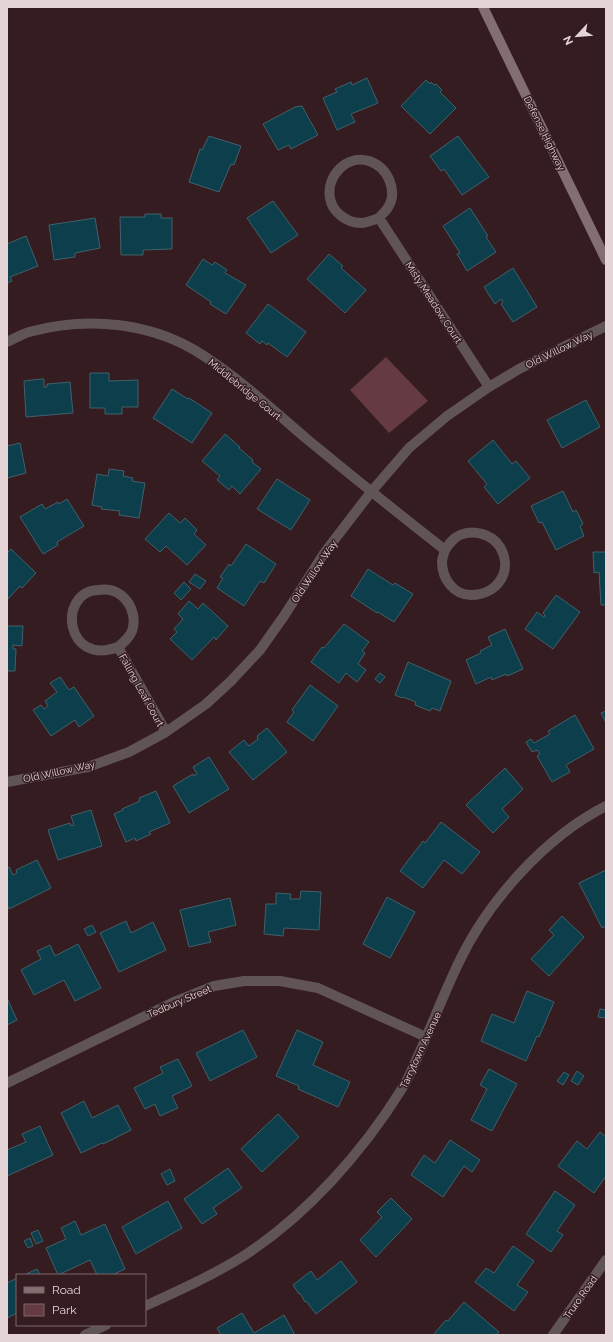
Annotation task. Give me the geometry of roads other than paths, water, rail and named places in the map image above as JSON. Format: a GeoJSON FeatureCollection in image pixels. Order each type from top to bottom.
{"type":"FeatureCollection","features":[{"type":"Feature","properties":{"kind":"main road","name":"Defense Highway"},"geometry":{"type":"LineString","coordinates":[[483,7],[606,260]]}},
{"type":"Feature","properties":{"kind":"street"},"geometry":{"type":"LineString","coordinates":[[359,160],[369,161],[378,165],[384,170],[391,182],[392,196],[388,208],[379,218],[361,223],[349,221],[334,209],[330,199],[329,186],[333,176],[348,162],[359,160]]}},
{"type":"Feature","properties":{"kind":"street","name":"Misty Meadow Court"},"geometry":{"type":"LineString","coordinates":[[379,218],[489,387]]}},
{"type":"Feature","properties":{"kind":"street","name":"Middlebridge Court"},"geometry":{"type":"LineString","coordinates":[[7,342],[28,332],[62,325],[100,323],[137,328],[175,341],[203,355],[229,374],[371,492],[445,550]]}},
{"type":"Feature","properties":{"kind":"street","name":"Old Willow Way"},"geometry":{"type":"LineString","coordinates":[[7,782],[88,767],[129,752],[166,732],[206,704],[231,681],[260,650],[326,552],[371,492],[409,448],[447,416],[518,369],[606,326]]}},
{"type":"Feature","properties":{"kind":"street"},"geometry":{"type":"LineString","coordinates":[[470,532],[482,533],[491,538],[500,546],[505,560],[504,571],[500,582],[491,591],[480,595],[468,595],[456,591],[449,584],[444,575],[442,561],[445,550],[453,540],[460,535],[470,532]]}},
{"type":"Feature","properties":{"kind":"street","name":"Falling Leaf Court"},"geometry":{"type":"LineString","coordinates":[[108,589],[124,597],[130,605],[134,619],[132,630],[126,640],[118,647],[108,651],[100,651],[91,649],[82,644],[77,638],[72,628],[71,619],[73,609],[78,600],[85,594],[94,590],[108,589]]}},
{"type":"Feature","properties":{"kind":"street","name":"Falling Leaf Court"},"geometry":{"type":"LineString","coordinates":[[118,647],[166,732]]}},
{"type":"Feature","properties":{"kind":"street","name":"Tarrytown Avenue"},"geometry":{"type":"LineString","coordinates":[[146,1306],[208,1277],[243,1256],[311,1202],[342,1169],[376,1127],[404,1086],[459,961],[478,928],[502,894],[530,862],[563,834],[592,813],[606,806]]}},
{"type":"Feature","properties":{"kind":"street","name":"Tedbury Street"},"geometry":{"type":"LineString","coordinates":[[7,1082],[174,1002],[214,986],[244,981],[280,981],[318,988],[426,1037]]}},
{"type":"Feature","properties":{"kind":"street","name":"Truro Road"},"geometry":{"type":"LineString","coordinates":[[553,1335],[606,1260]]}},
{"type":"Feature","properties":{"kind":"street"},"geometry":{"type":"LineString","coordinates":[[85,1335],[104,1326]]}}]}
